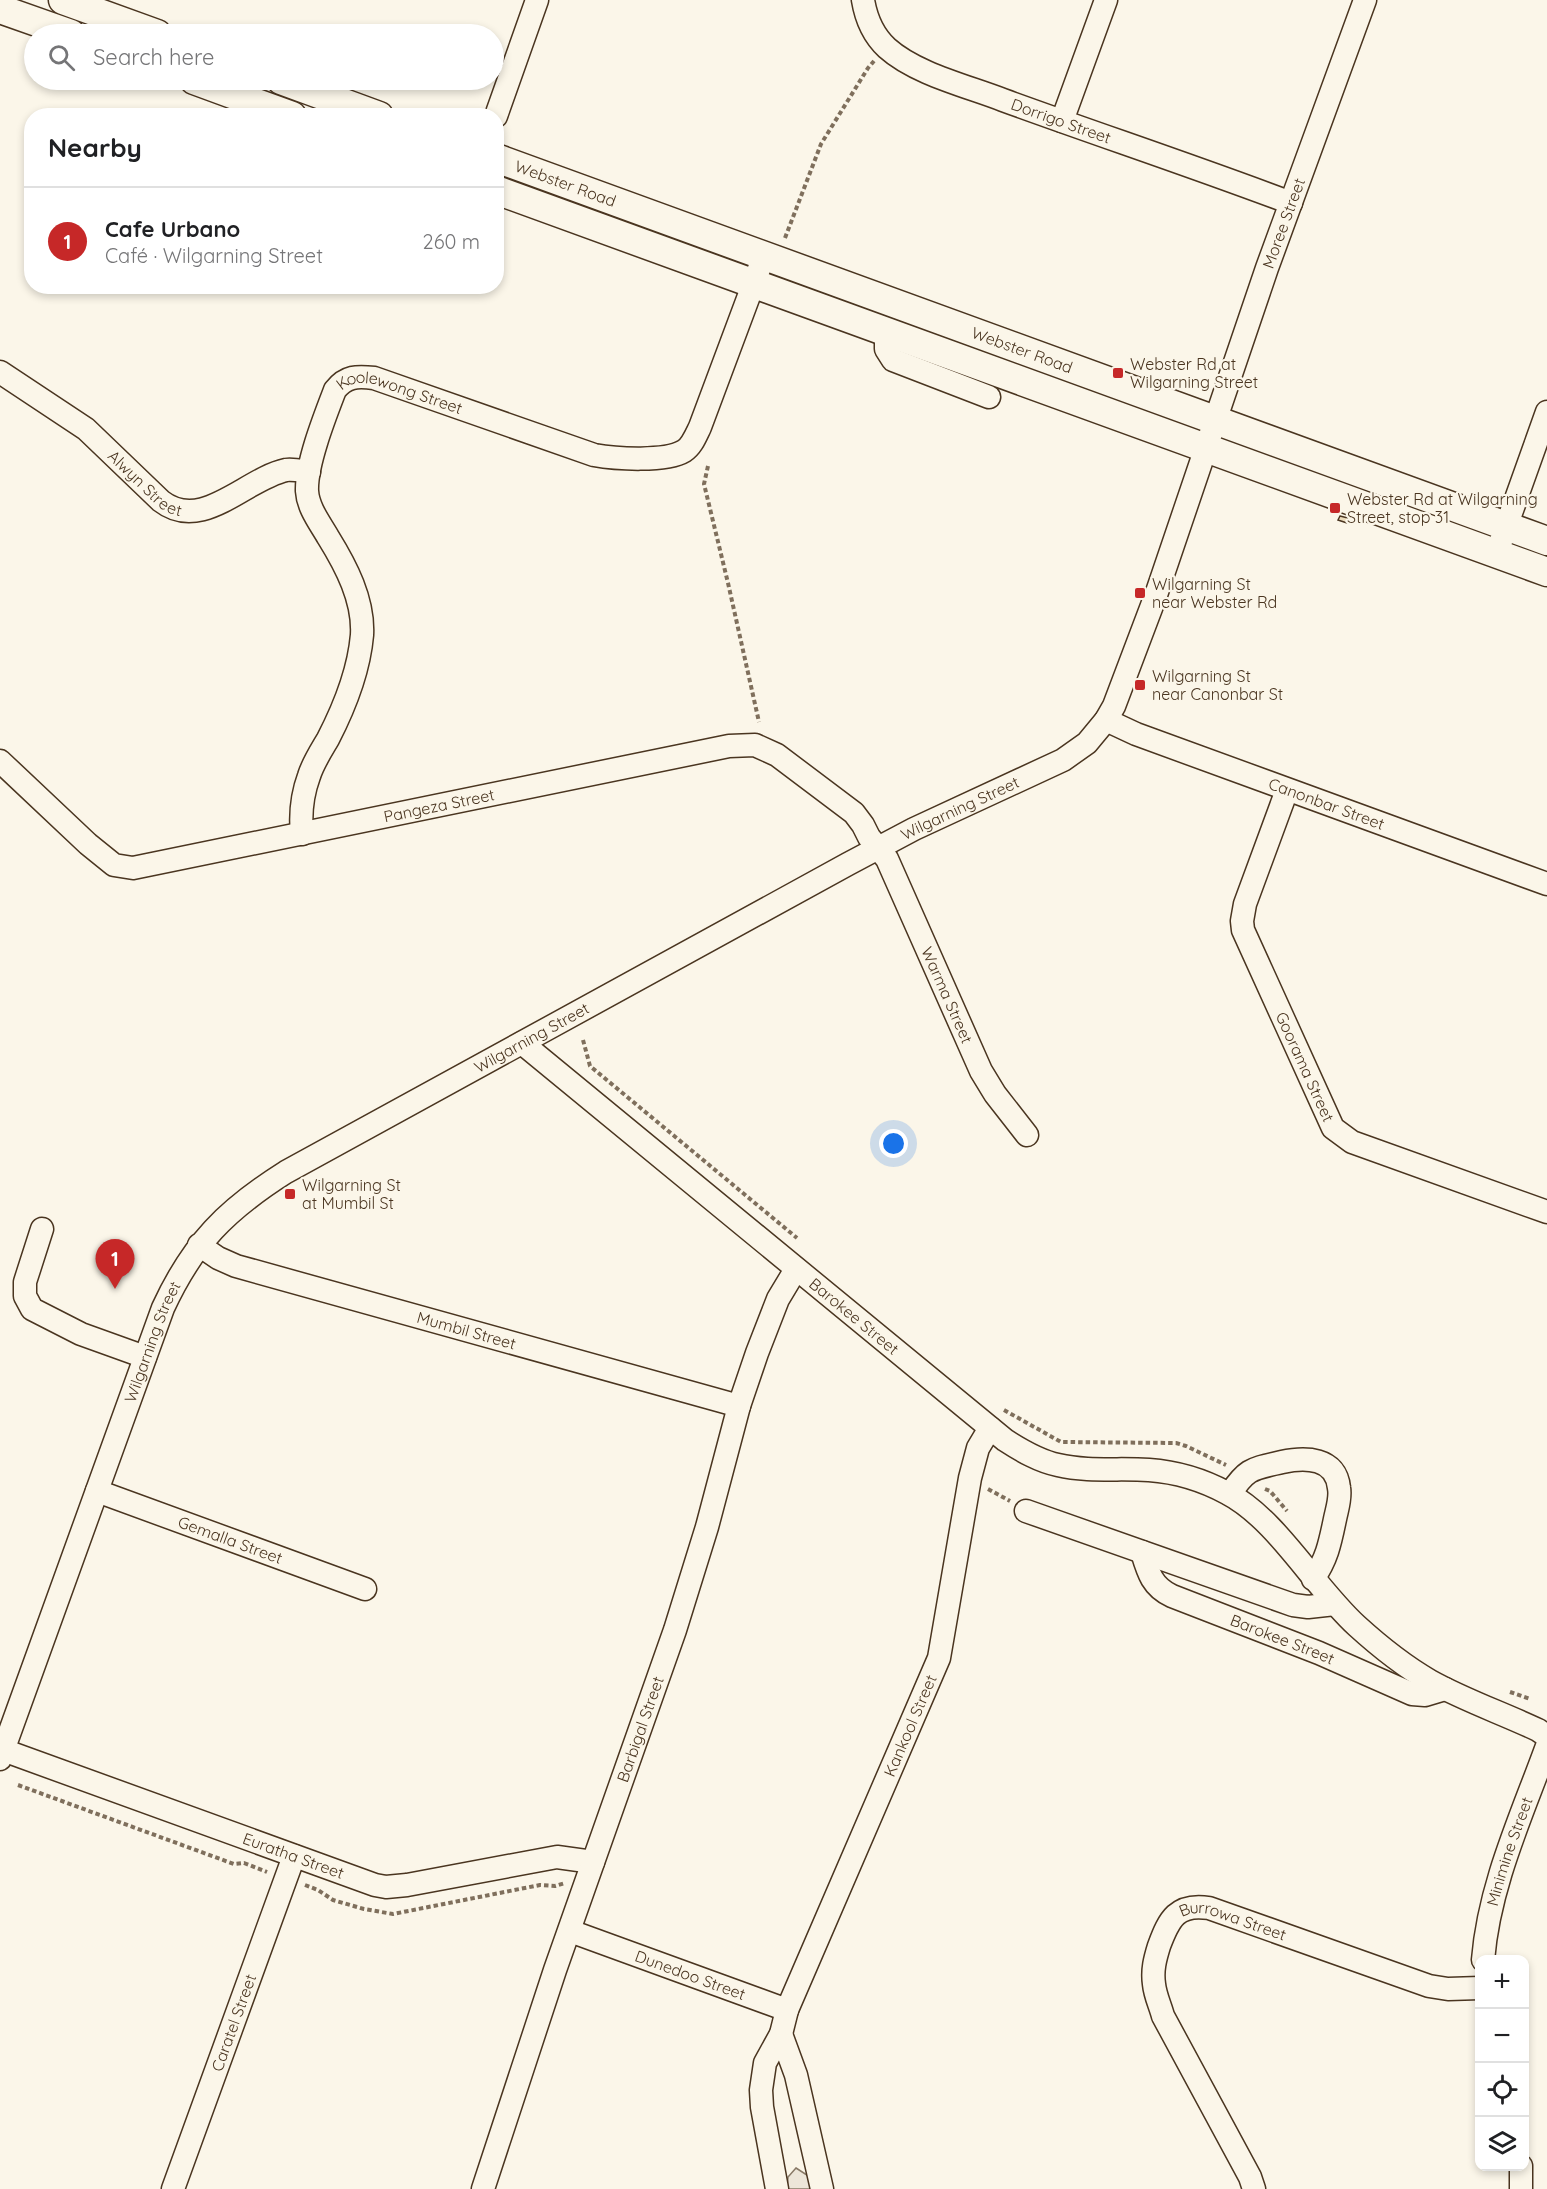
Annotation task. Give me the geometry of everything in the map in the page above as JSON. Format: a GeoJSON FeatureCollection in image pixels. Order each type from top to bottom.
{"type":"FeatureCollection","features":[{"type":"Feature","properties":{"kind":"main road"},"geometry":{"type":"LineString","coordinates":[[63,0],[130,24]]}},
{"type":"Feature","properties":{"kind":"main road"},"geometry":{"type":"LineString","coordinates":[[0,9],[43,24]]}},
{"type":"Feature","properties":{"kind":"main road"},"geometry":{"type":"LineString","coordinates":[[221,90],[270,108]]}},
{"type":"Feature","properties":{"kind":"main road"},"geometry":{"type":"LineString","coordinates":[[308,90],[357,108]]}},
{"type":"Feature","properties":{"kind":"main road","name":"Webster Road"},"geometry":{"type":"LineString","coordinates":[[504,161],[1547,541]]}},
{"type":"Feature","properties":{"kind":"main road","name":"Webster Road"},"geometry":{"type":"LineString","coordinates":[[504,193],[1547,572]]}},
{"type":"Feature","properties":{"kind":"street"},"geometry":{"type":"LineString","coordinates":[[499,108],[537,0]]}},
{"type":"Feature","properties":{"kind":"street","name":"Dorrigo Street"},"geometry":{"type":"LineString","coordinates":[[863,0],[874,32],[886,48],[933,74],[1292,203]]}},
{"type":"Feature","properties":{"kind":"street"},"geometry":{"type":"LineString","coordinates":[[1062,122],[1106,0]]}},
{"type":"Feature","properties":{"kind":"street","name":"Moree Street"},"geometry":{"type":"LineString","coordinates":[[1206,448],[1365,0]]}},
{"type":"Feature","properties":{"kind":"street","name":"Koolewong Street"},"geometry":{"type":"LineString","coordinates":[[302,834],[301,812],[308,777],[336,721],[351,682],[359,655],[362,631],[356,594],[349,573],[309,500],[307,492],[309,472],[334,390],[340,383],[354,377],[374,378],[594,455],[620,459],[678,453],[691,444],[700,427],[754,285],[770,259]]}},
{"type":"Feature","properties":{"kind":"street"},"geometry":{"type":"LineString","coordinates":[[886,332],[886,349],[893,360],[989,397]]}},
{"type":"Feature","properties":{"kind":"street","name":"Alwyn Street"},"geometry":{"type":"LineString","coordinates":[[0,372],[86,429],[161,501],[175,510],[188,512],[206,509],[285,470],[309,472]]}},
{"type":"Feature","properties":{"kind":"street"},"geometry":{"type":"LineString","coordinates":[[1496,554],[1547,412]]}},
{"type":"Feature","properties":{"kind":"street","name":"Wilgarning Street"},"geometry":{"type":"LineString","coordinates":[[2,1755],[173,1285],[199,1245],[224,1217],[262,1187],[522,1043],[878,848],[1063,760],[1087,743],[1114,706],[1156,595],[1206,448]]}},
{"type":"Feature","properties":{"kind":"street","name":"Canonbar Street"},"geometry":{"type":"LineString","coordinates":[[1106,720],[1132,733],[1547,884]]}},
{"type":"Feature","properties":{"kind":"street","name":"Pangeza Street"},"geometry":{"type":"LineString","coordinates":[[0,761],[88,844],[114,865],[133,868],[747,744],[762,747],[777,754],[845,805],[859,819],[878,848]]}},
{"type":"Feature","properties":{"kind":"street","name":"Goorama Street"},"geometry":{"type":"LineString","coordinates":[[1287,790],[1245,904],[1243,930],[1333,1128],[1352,1142],[1547,1212]]}},
{"type":"Feature","properties":{"kind":"street","name":"Warma Street"},"geometry":{"type":"LineString","coordinates":[[878,848],[887,859],[981,1071],[995,1094],[1027,1136]]}},
{"type":"Feature","properties":{"kind":"street","name":"Barokee Street"},"geometry":{"type":"LineString","coordinates":[[522,1043],[990,1428],[1019,1449],[1058,1465],[1078,1469],[1166,1472],[1202,1481],[1230,1494],[1256,1513],[1335,1604],[1390,1653],[1445,1689],[1547,1736]]}},
{"type":"Feature","properties":{"kind":"street"},"geometry":{"type":"LineString","coordinates":[[42,1229],[25,1282],[25,1296],[32,1309],[81,1334],[145,1357]]}},
{"type":"Feature","properties":{"kind":"street","name":"Mumbil Street"},"geometry":{"type":"LineString","coordinates":[[199,1245],[218,1258],[236,1266],[739,1406]]}},
{"type":"Feature","properties":{"kind":"street","name":"Barbigal Street"},"geometry":{"type":"LineString","coordinates":[[483,2189],[593,1862],[646,1718],[692,1579],[739,1406],[778,1299],[796,1269]]}},
{"type":"Feature","properties":{"kind":"street","name":"Kankool Street"},"geometry":{"type":"LineString","coordinates":[[787,2010],[939,1658],[970,1478],[978,1448],[990,1428]]}},
{"type":"Feature","properties":{"kind":"street"},"geometry":{"type":"LineString","coordinates":[[1230,1494],[1245,1473],[1259,1467],[1310,1459],[1330,1467],[1338,1481],[1339,1497],[1326,1556],[1313,1579]]}},
{"type":"Feature","properties":{"kind":"street","name":"Gemalla Street"},"geometry":{"type":"LineString","coordinates":[[97,1491],[365,1589]]}},
{"type":"Feature","properties":{"kind":"street","name":"Barokee Street"},"geometry":{"type":"LineString","coordinates":[[1026,1510],[1293,1605],[1308,1607],[1335,1604]]}},
{"type":"Feature","properties":{"kind":"street","name":"Barokee Street"},"geometry":{"type":"LineString","coordinates":[[1142,1552],[1150,1576],[1158,1588],[1165,1593],[1318,1653],[1412,1694],[1425,1695],[1445,1689]]}},
{"type":"Feature","properties":{"kind":"street","name":"Minimine Street"},"geometry":{"type":"LineString","coordinates":[[1483,1955],[1486,1929],[1497,1886],[1547,1746]]}},
{"type":"Feature","properties":{"kind":"street","name":"Euratha Street"},"geometry":{"type":"LineString","coordinates":[[2,1755],[294,1856],[362,1882],[386,1887],[557,1857],[593,1862]]}},
{"type":"Feature","properties":{"kind":"street","name":"Caratel Street"},"geometry":{"type":"LineString","coordinates":[[173,2189],[294,1856]]}},
{"type":"Feature","properties":{"kind":"street","name":"Burrowa Street"},"geometry":{"type":"LineString","coordinates":[[1254,2189],[1250,2177],[1163,2016],[1158,2000],[1154,1985],[1154,1961],[1172,1917],[1190,1907],[1209,1908],[1429,1986],[1448,1989],[1475,1988]]}},
{"type":"Feature","properties":{"kind":"street","name":"Dunedoo Street"},"geometry":{"type":"LineString","coordinates":[[570,1930],[787,2010]]}},
{"type":"Feature","properties":{"kind":"street"},"geometry":{"type":"LineString","coordinates":[[777,2189],[762,2108],[761,2090],[765,2063],[782,2034],[787,2010]]}},
{"type":"Feature","properties":{"kind":"street"},"geometry":{"type":"LineString","coordinates":[[782,2034],[796,2075],[822,2189]]}},
{"type":"Feature","properties":{"kind":"street"},"geometry":{"type":"LineString","coordinates":[[1521,2171],[1521,2189]]}},
{"type":"Feature","properties":{"kind":"path"},"geometry":{"type":"LineString","coordinates":[[770,259],[820,144],[868,68],[886,48]]}},
{"type":"Feature","properties":{"kind":"path"},"geometry":{"type":"LineString","coordinates":[[708,466],[704,484],[759,722]]}},
{"type":"Feature","properties":{"kind":"path"},"geometry":{"type":"LineString","coordinates":[[583,1040],[590,1066],[800,1241]]}},
{"type":"Feature","properties":{"kind":"path"},"geometry":{"type":"LineString","coordinates":[[1001,1408],[1061,1442],[1176,1443],[1227,1465]]}},
{"type":"Feature","properties":{"kind":"path"},"geometry":{"type":"LineString","coordinates":[[970,1478],[1026,1510]]}},
{"type":"Feature","properties":{"kind":"path"},"geometry":{"type":"LineString","coordinates":[[1508,1692],[1530,1699]]}},
{"type":"Feature","properties":{"kind":"path"},"geometry":{"type":"LineString","coordinates":[[18,1785],[234,1864],[244,1863],[267,1872]]}},
{"type":"Feature","properties":{"kind":"shaded area"},"geometry":{"type":"Polygon","coordinates":[[[796,2168],[810,2177],[812,2189],[787,2189],[788,2177],[796,2168]]]}},
{"type":"Feature","properties":{"kind":"building"},"geometry":{"type":"Polygon","coordinates":[[[1340,516],[1348,518],[1347,523],[1338,520],[1340,516]]]}},
{"type":"Feature","properties":{"kind":"place","name":"Webster Rd at Wilgarning Street"},"geometry":{"type":"Point","coordinates":[1118,373]}},
{"type":"Feature","properties":{"kind":"place","name":"Webster Rd at Wilgarning Street, stop 31"},"geometry":{"type":"Point","coordinates":[1335,508]}},
{"type":"Feature","properties":{"kind":"place","name":"Wilgarning St near Webster Rd"},"geometry":{"type":"Point","coordinates":[1140,593]}},
{"type":"Feature","properties":{"kind":"place","name":"Wilgarning St near Canonbar St"},"geometry":{"type":"Point","coordinates":[1140,685]}},
{"type":"Feature","properties":{"kind":"place","name":"Wilgarning St at Mumbil St"},"geometry":{"type":"Point","coordinates":[290,1194]}},
{"type":"Feature","properties":{"kind":"place","name":"Cafe Urbano"},"geometry":{"type":"Point","coordinates":[115,1289]}}]}
